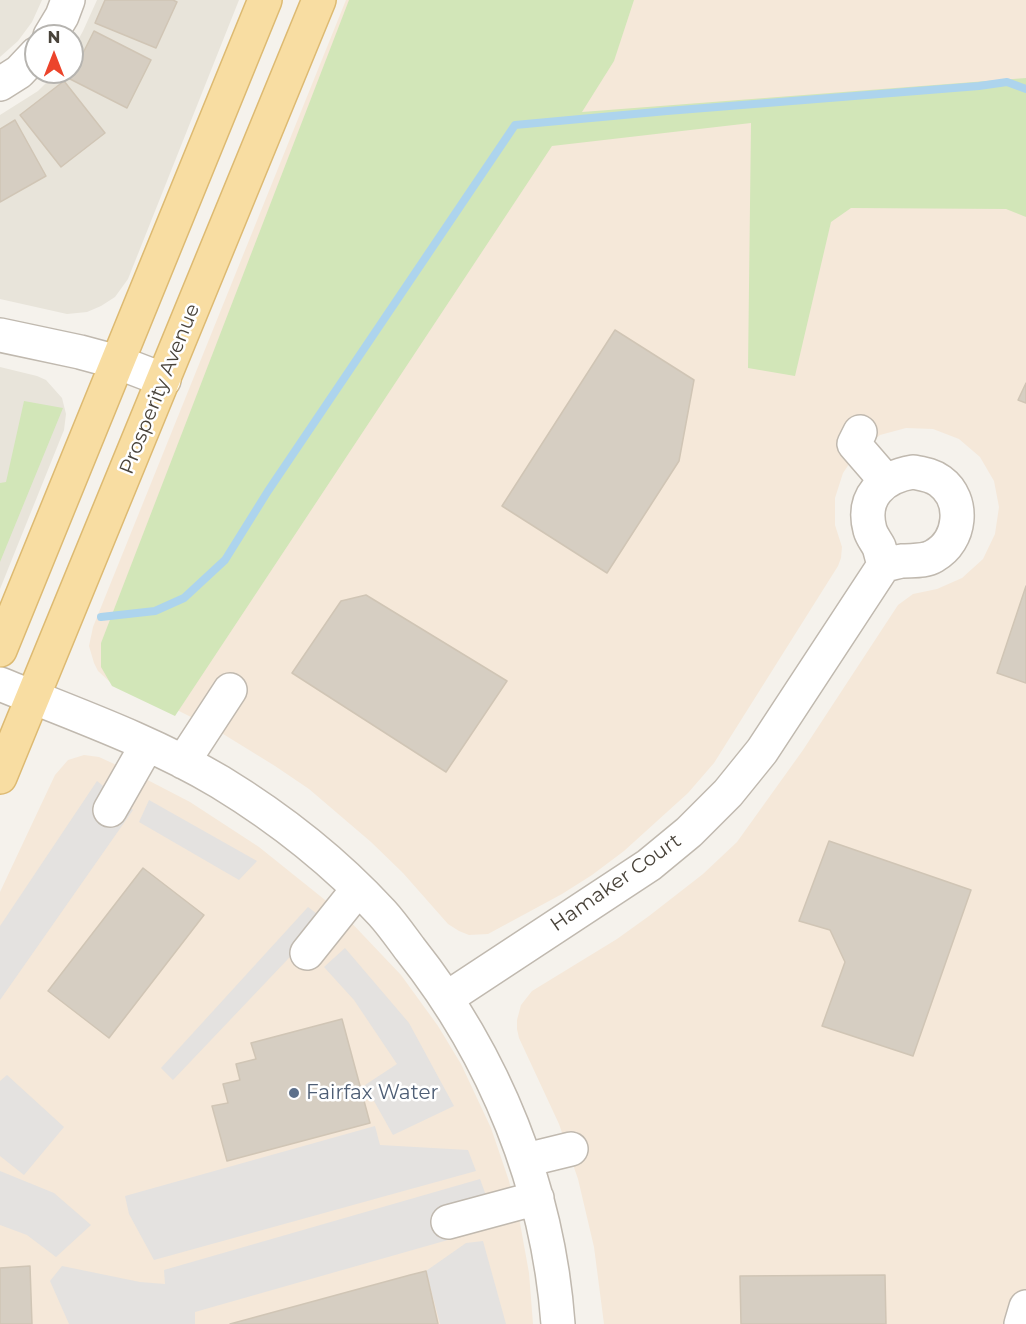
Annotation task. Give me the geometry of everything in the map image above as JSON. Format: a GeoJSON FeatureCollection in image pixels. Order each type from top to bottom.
{"type":"FeatureCollection","features":[{"type":"Feature","properties":{"kind":"main road"},"geometry":{"type":"LineString","coordinates":[[0,650],[265,0]]}},
{"type":"Feature","properties":{"kind":"main road","name":"Prosperity Avenue"},"geometry":{"type":"LineString","coordinates":[[0,777],[319,0]]}},
{"type":"Feature","properties":{"kind":"street"},"geometry":{"type":"LineString","coordinates":[[57,24],[68,0]]}},
{"type":"Feature","properties":{"kind":"street"},"geometry":{"type":"LineString","coordinates":[[0,84],[24,67]]}},
{"type":"Feature","properties":{"kind":"street"},"geometry":{"type":"LineString","coordinates":[[0,335],[117,362],[164,380]]}},
{"type":"Feature","properties":{"kind":"street"},"geometry":{"type":"LineString","coordinates":[[860,432],[854,444],[886,481]]}},
{"type":"Feature","properties":{"kind":"street"},"geometry":{"type":"LineString","coordinates":[[913,472],[928,475],[941,482],[951,493],[956,507],[957,522],[953,536],[945,548],[933,557],[884,565],[878,546],[871,534],[868,519],[869,505],[876,491],[886,481],[899,474],[913,472]]}},
{"type":"Feature","properties":{"kind":"street","name":"Hamaker Court"},"geometry":{"type":"LineString","coordinates":[[447,998],[649,865],[689,832],[728,793],[762,751],[884,565]]}},
{"type":"Feature","properties":{"kind":"street"},"geometry":{"type":"LineString","coordinates":[[0,684],[147,745],[229,788],[280,822],[323,856],[383,914],[447,998],[512,1122],[537,1198],[552,1266],[558,1324]]}},
{"type":"Feature","properties":{"kind":"street"},"geometry":{"type":"LineString","coordinates":[[183,762],[230,690]]}},
{"type":"Feature","properties":{"kind":"street"},"geometry":{"type":"LineString","coordinates":[[110,810],[147,745]]}},
{"type":"Feature","properties":{"kind":"street"},"geometry":{"type":"LineString","coordinates":[[307,953],[358,889]]}},
{"type":"Feature","properties":{"kind":"street"},"geometry":{"type":"LineString","coordinates":[[526,1160],[571,1149]]}},
{"type":"Feature","properties":{"kind":"street"},"geometry":{"type":"LineString","coordinates":[[448,1222],[537,1198]]}},
{"type":"Feature","properties":{"kind":"street"},"geometry":{"type":"LineString","coordinates":[[1021,1324],[1026,1307]]}},
{"type":"Feature","properties":{"kind":"shaded area"},"geometry":{"type":"Polygon","coordinates":[[[0,0],[42,0],[31,24],[24,24],[24,33],[18,41],[0,57],[0,0]]]}},
{"type":"Feature","properties":{"kind":"shaded area"},"geometry":{"type":"Polygon","coordinates":[[[97,0],[239,0],[128,279],[115,297],[101,306],[87,312],[67,314],[0,299],[0,115],[45,84],[84,84],[84,29],[97,0]]]}},
{"type":"Feature","properties":{"kind":"shaded area"},"geometry":{"type":"Polygon","coordinates":[[[346,0],[1026,0],[1026,1324],[604,1324],[594,1247],[578,1179],[559,1124],[519,1038],[517,1029],[521,1005],[532,991],[617,939],[649,916],[703,874],[737,842],[803,750],[898,605],[913,594],[937,589],[962,578],[983,559],[995,534],[999,507],[994,481],[980,457],[959,439],[933,429],[906,428],[880,435],[858,451],[843,473],[835,498],[835,525],[842,547],[838,566],[714,763],[688,793],[624,851],[562,894],[488,934],[469,935],[448,924],[403,873],[371,842],[309,789],[275,766],[215,729],[165,704],[110,682],[98,671],[89,646],[93,627],[346,0]]]}},
{"type":"Feature","properties":{"kind":"shaded area"},"geometry":{"type":"Polygon","coordinates":[[[0,367],[46,380],[62,398],[66,414],[64,430],[0,589],[0,367]]]}},
{"type":"Feature","properties":{"kind":"shaded area"},"geometry":{"type":"Polygon","coordinates":[[[84,755],[99,757],[190,802],[259,847],[345,916],[401,975],[438,1026],[461,1064],[491,1128],[520,1223],[529,1273],[533,1324],[0,1324],[0,892],[55,775],[68,760],[84,755]]]}},
{"type":"Feature","properties":{"kind":"shaded area"},"geometry":{"type":"Polygon","coordinates":[[[97,781],[133,810],[0,1000],[0,926],[97,781]]]}},
{"type":"Feature","properties":{"kind":"shaded area"},"geometry":{"type":"Polygon","coordinates":[[[149,800],[257,861],[239,880],[139,822],[149,800]]]}},
{"type":"Feature","properties":{"kind":"shaded area"},"geometry":{"type":"Polygon","coordinates":[[[308,907],[325,920],[173,1080],[161,1068],[308,907]]]}},
{"type":"Feature","properties":{"kind":"shaded area"},"geometry":{"type":"Polygon","coordinates":[[[345,948],[409,1023],[454,1106],[393,1135],[365,1085],[397,1064],[354,1000],[324,967],[345,948]]]}},
{"type":"Feature","properties":{"kind":"shaded area"},"geometry":{"type":"Polygon","coordinates":[[[7,1075],[64,1127],[24,1175],[0,1156],[0,1081],[7,1075]]]}},
{"type":"Feature","properties":{"kind":"shaded area"},"geometry":{"type":"Polygon","coordinates":[[[375,1126],[380,1145],[468,1150],[476,1171],[154,1260],[129,1214],[125,1196],[375,1126]]]}},
{"type":"Feature","properties":{"kind":"shaded area"},"geometry":{"type":"Polygon","coordinates":[[[0,1171],[54,1193],[91,1225],[56,1257],[27,1235],[0,1225],[0,1171]]]}},
{"type":"Feature","properties":{"kind":"shaded area"},"geometry":{"type":"Polygon","coordinates":[[[480,1179],[497,1226],[195,1312],[195,1324],[69,1324],[50,1281],[62,1266],[140,1282],[165,1284],[164,1270],[480,1179]]]}},
{"type":"Feature","properties":{"kind":"shaded area"},"geometry":{"type":"Polygon","coordinates":[[[483,1241],[506,1324],[440,1324],[426,1271],[466,1243],[483,1241]]]}},
{"type":"Feature","properties":{"kind":"green space"},"geometry":{"type":"Polygon","coordinates":[[[349,0],[634,0],[614,61],[582,112],[1026,78],[1026,217],[1006,209],[851,208],[831,222],[795,376],[748,368],[751,123],[552,146],[175,716],[112,686],[101,667],[101,643],[349,0]]]}},
{"type":"Feature","properties":{"kind":"green space"},"geometry":{"type":"Polygon","coordinates":[[[24,401],[63,408],[0,562],[0,483],[6,482],[24,401]]]}},
{"type":"Feature","properties":{"kind":"building"},"geometry":{"type":"Polygon","coordinates":[[[105,0],[173,0],[177,2],[156,48],[95,23],[105,0]]]}},
{"type":"Feature","properties":{"kind":"building"},"geometry":{"type":"Polygon","coordinates":[[[94,31],[151,60],[127,108],[80,84],[84,84],[84,51],[94,31]]]}},
{"type":"Feature","properties":{"kind":"building"},"geometry":{"type":"Polygon","coordinates":[[[60,84],[66,84],[105,133],[61,167],[20,115],[60,84]]]}},
{"type":"Feature","properties":{"kind":"building"},"geometry":{"type":"Polygon","coordinates":[[[15,120],[46,176],[0,202],[0,129],[15,120]]]}},
{"type":"Feature","properties":{"kind":"building"},"geometry":{"type":"Polygon","coordinates":[[[615,330],[694,380],[679,461],[607,573],[502,506],[615,330]]]}},
{"type":"Feature","properties":{"kind":"building"},"geometry":{"type":"Polygon","coordinates":[[[1026,383],[1026,403],[1018,400],[1026,383]]]}},
{"type":"Feature","properties":{"kind":"building"},"geometry":{"type":"Polygon","coordinates":[[[1026,586],[1026,683],[997,673],[1026,586]]]}},
{"type":"Feature","properties":{"kind":"building"},"geometry":{"type":"Polygon","coordinates":[[[366,595],[507,681],[446,772],[292,673],[341,601],[366,595]]]}},
{"type":"Feature","properties":{"kind":"building"},"geometry":{"type":"Polygon","coordinates":[[[829,841],[971,890],[913,1056],[822,1026],[845,962],[830,930],[799,921],[829,841]]]}},
{"type":"Feature","properties":{"kind":"building"},"geometry":{"type":"Polygon","coordinates":[[[143,868],[204,915],[109,1038],[48,991],[143,868]]]}},
{"type":"Feature","properties":{"kind":"building","name":"Fairfax Water"},"geometry":{"type":"Polygon","coordinates":[[[342,1019],[370,1123],[227,1161],[212,1106],[228,1103],[223,1084],[240,1080],[236,1064],[256,1059],[251,1043],[342,1019]]]}},
{"type":"Feature","properties":{"kind":"building"},"geometry":{"type":"Polygon","coordinates":[[[30,1266],[32,1324],[0,1324],[0,1268],[30,1266]]]}},
{"type":"Feature","properties":{"kind":"building"},"geometry":{"type":"Polygon","coordinates":[[[426,1271],[438,1324],[230,1324],[410,1275],[426,1271]]]}},
{"type":"Feature","properties":{"kind":"building"},"geometry":{"type":"Polygon","coordinates":[[[885,1275],[886,1324],[741,1324],[740,1276],[885,1275]]]}},
{"type":"Feature","properties":{"kind":"waterway"},"geometry":{"type":"LineString","coordinates":[[101,617],[155,611],[184,598],[225,560],[268,491],[515,125],[1007,82],[1026,89]]}},
{"type":"Feature","properties":{"kind":"place","name":"Fairfax Water"},"geometry":{"type":"Point","coordinates":[294,1093]}}]}
